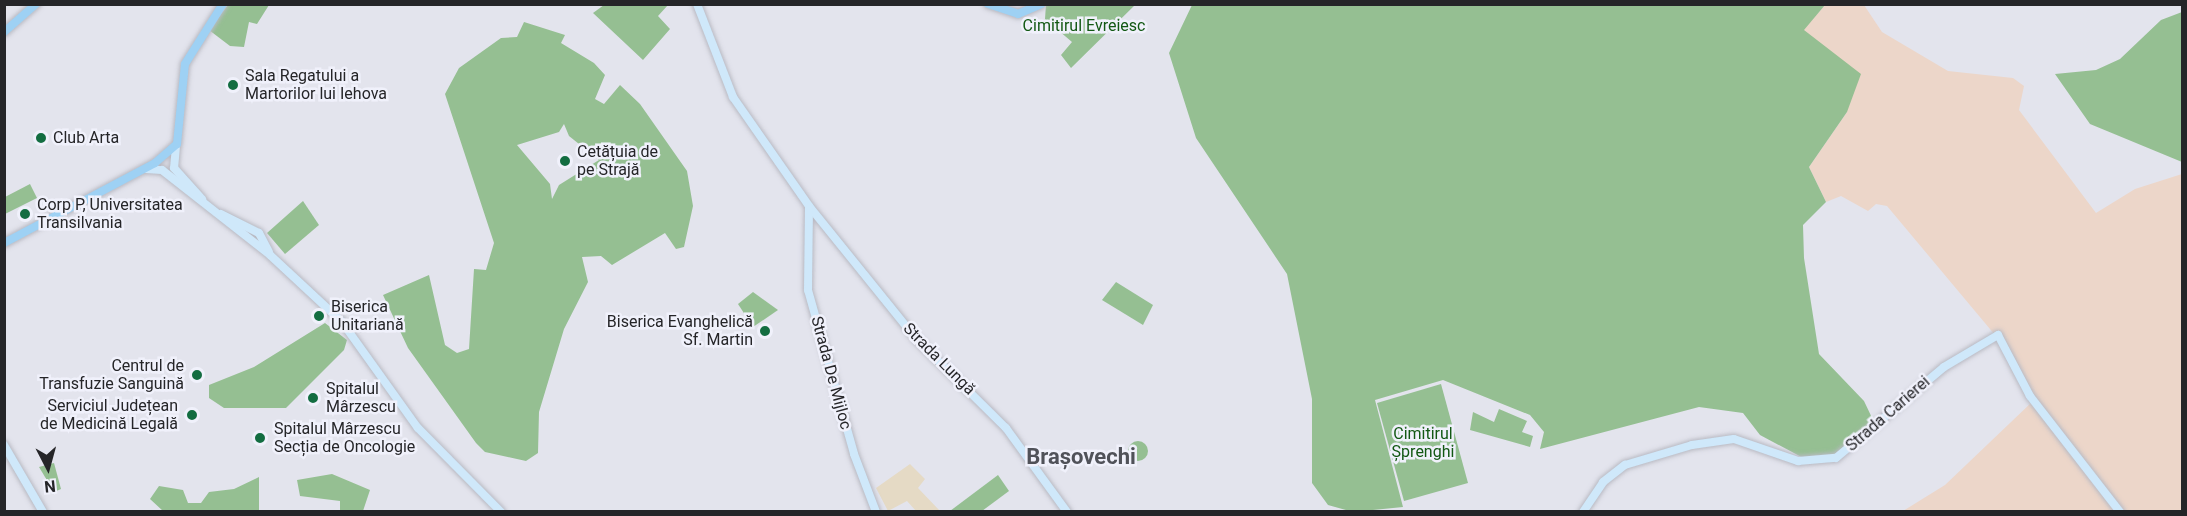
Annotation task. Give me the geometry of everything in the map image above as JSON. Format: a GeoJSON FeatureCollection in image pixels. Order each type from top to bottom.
{"type":"FeatureCollection","features":[{"type":"Feature","properties":{"kind":"main road"},"geometry":{"type":"LineString","coordinates":[[4,32],[36,4]]}},
{"type":"Feature","properties":{"kind":"main road"},"geometry":{"type":"LineString","coordinates":[[4,243],[142,169],[177,144],[185,64],[223,4]]}},
{"type":"Feature","properties":{"kind":"main road"},"geometry":{"type":"LineString","coordinates":[[988,5],[1018,14],[1041,4]]}},
{"type":"Feature","properties":{"kind":"street","name":"Strada Lungă"},"geometry":{"type":"LineString","coordinates":[[697,4],[733,97],[809,206],[917,340],[1006,428],[1067,512]]}},
{"type":"Feature","properties":{"kind":"street"},"geometry":{"type":"LineString","coordinates":[[177,144],[171,159],[177,174],[207,203],[258,243],[344,324],[418,428],[501,512]]}},
{"type":"Feature","properties":{"kind":"street"},"geometry":{"type":"LineString","coordinates":[[142,169],[162,170],[249,236]]}},
{"type":"Feature","properties":{"kind":"street","name":"Strada Lungă"},"geometry":{"type":"LineString","coordinates":[[809,206],[813,230]]}},
{"type":"Feature","properties":{"kind":"street"},"geometry":{"type":"LineString","coordinates":[[813,230],[827,229]]}},
{"type":"Feature","properties":{"kind":"street","name":"Strada De Mijloc"},"geometry":{"type":"LineString","coordinates":[[813,230],[808,290],[854,454],[876,512]]}},
{"type":"Feature","properties":{"kind":"street"},"geometry":{"type":"LineString","coordinates":[[249,236],[259,232],[258,243]]}},
{"type":"Feature","properties":{"kind":"street","name":"Strada Carierei"},"geometry":{"type":"LineString","coordinates":[[1583,512],[1603,482],[1625,465],[1692,445],[1734,439],[1798,461],[1836,458],[1944,367],[1998,335],[2030,396],[2120,512]]}},
{"type":"Feature","properties":{"kind":"street"},"geometry":{"type":"LineString","coordinates":[[4,445],[43,512]]}},
{"type":"Feature","properties":{"kind":"shaded area"},"geometry":{"type":"Polygon","coordinates":[[[1825,5],[1864,5],[1882,32],[1948,71],[2013,78],[2024,86],[2019,110],[2096,213],[2135,189],[2182,174],[2182,511],[1903,511],[1945,485],[2032,402],[1995,335],[1887,206],[1876,204],[1868,211],[1841,196],[1826,202],[1809,167],[1847,112],[1803,30],[1825,5]]]}},
{"type":"Feature","properties":{"kind":"shaded area"},"geometry":{"type":"Polygon","coordinates":[[[910,464],[925,479],[918,488],[940,511],[916,511],[907,501],[888,511],[876,488],[910,464]]]}},
{"type":"Feature","properties":{"kind":"green space","name":"Cimitirul Evreiesc"},"geometry":{"type":"Polygon","coordinates":[[[1046,4],[1135,5],[1071,68],[1061,55],[1072,42],[1045,19],[1046,4]]]}},
{"type":"Feature","properties":{"kind":"green space"},"geometry":{"type":"Polygon","coordinates":[[[228,5],[269,5],[257,24],[249,22],[244,47],[230,46],[209,30],[228,5]]]}},
{"type":"Feature","properties":{"kind":"green space"},"geometry":{"type":"Polygon","coordinates":[[[604,5],[668,5],[658,16],[670,29],[643,60],[593,13],[604,5]]]}},
{"type":"Feature","properties":{"kind":"green space"},"geometry":{"type":"Polygon","coordinates":[[[1192,5],[1825,5],[1804,30],[1861,74],[1847,112],[1809,167],[1826,202],[1803,225],[1804,258],[1819,354],[1864,401],[1874,422],[1832,456],[1807,460],[1760,435],[1743,413],[1699,407],[1540,449],[1544,432],[1530,415],[1443,380],[1375,400],[1403,507],[1353,512],[1328,505],[1312,483],[1312,399],[1287,274],[1196,138],[1169,53],[1192,5]]]}},
{"type":"Feature","properties":{"kind":"green space"},"geometry":{"type":"Polygon","coordinates":[[[2182,12],[2182,162],[2090,124],[2055,74],[2096,70],[2120,59],[2161,20],[2182,12]]]}},
{"type":"Feature","properties":{"kind":"green space"},"geometry":{"type":"Polygon","coordinates":[[[524,22],[565,35],[561,43],[594,63],[605,75],[595,99],[604,104],[620,85],[640,104],[687,171],[693,206],[684,247],[676,249],[665,233],[612,265],[601,256],[582,257],[588,282],[564,329],[539,412],[538,453],[526,461],[485,452],[476,443],[408,348],[383,295],[429,275],[445,345],[457,353],[469,349],[474,269],[486,270],[494,243],[445,94],[459,68],[501,38],[517,37],[524,22]],[[564,124],[559,132],[517,145],[550,184],[552,199],[559,185],[599,160],[569,136],[564,124]]]}},
{"type":"Feature","properties":{"kind":"green space"},"geometry":{"type":"Polygon","coordinates":[[[30,184],[37,198],[5,214],[5,197],[30,184]]]}},
{"type":"Feature","properties":{"kind":"green space"},"geometry":{"type":"Polygon","coordinates":[[[303,201],[319,225],[285,254],[267,233],[303,201]]]}},
{"type":"Feature","properties":{"kind":"green space"},"geometry":{"type":"Polygon","coordinates":[[[1116,282],[1153,305],[1143,325],[1102,300],[1116,282]]]}},
{"type":"Feature","properties":{"kind":"green space"},"geometry":{"type":"Polygon","coordinates":[[[753,292],[778,310],[753,327],[738,304],[753,292]]]}},
{"type":"Feature","properties":{"kind":"green space"},"geometry":{"type":"Polygon","coordinates":[[[325,323],[347,340],[344,350],[286,408],[224,408],[209,398],[209,385],[254,367],[325,323]]]}},
{"type":"Feature","properties":{"kind":"green space","name":"Cimitirul Șprenghi"},"geometry":{"type":"Polygon","coordinates":[[[1441,384],[1468,483],[1404,501],[1377,403],[1441,384]]]}},
{"type":"Feature","properties":{"kind":"green space"},"geometry":{"type":"Polygon","coordinates":[[[1499,409],[1527,421],[1522,432],[1533,436],[1530,447],[1470,430],[1473,412],[1494,422],[1499,409]]]}},
{"type":"Feature","properties":{"kind":"green space"},"geometry":{"type":"Polygon","coordinates":[[[1138,441],[1145,444],[1148,451],[1145,458],[1138,461],[1131,458],[1128,451],[1131,444],[1138,441]]]}},
{"type":"Feature","properties":{"kind":"green space"},"geometry":{"type":"Polygon","coordinates":[[[54,463],[61,489],[54,492],[39,467],[54,463]]]}},
{"type":"Feature","properties":{"kind":"green space"},"geometry":{"type":"Polygon","coordinates":[[[332,474],[370,490],[363,511],[340,511],[340,501],[300,496],[297,480],[332,474]]]}},
{"type":"Feature","properties":{"kind":"green space"},"geometry":{"type":"Polygon","coordinates":[[[998,475],[1009,491],[982,511],[950,511],[998,475]]]}},
{"type":"Feature","properties":{"kind":"green space"},"geometry":{"type":"Polygon","coordinates":[[[259,477],[259,511],[163,511],[150,499],[159,486],[183,490],[188,503],[201,503],[209,492],[234,489],[259,477]]]}},
{"type":"Feature","properties":{"kind":"place","name":"Sala Regatului a Martorilor lui Iehova"},"geometry":{"type":"Point","coordinates":[233,85]}},
{"type":"Feature","properties":{"kind":"place","name":"Club Arta"},"geometry":{"type":"Point","coordinates":[41,138]}},
{"type":"Feature","properties":{"kind":"place","name":"Cetățuia de pe Strajă"},"geometry":{"type":"Point","coordinates":[565,161]}},
{"type":"Feature","properties":{"kind":"place","name":"Corp P, Universitatea Transilvania"},"geometry":{"type":"Point","coordinates":[25,214]}},
{"type":"Feature","properties":{"kind":"place","name":"Biserica Unitariană"},"geometry":{"type":"Point","coordinates":[319,316]}},
{"type":"Feature","properties":{"kind":"place","name":"Biserica Evanghelică Sf. Martin"},"geometry":{"type":"Point","coordinates":[765,331]}},
{"type":"Feature","properties":{"kind":"place","name":"Centrul de Transfuzie Sanguină"},"geometry":{"type":"Point","coordinates":[197,375]}},
{"type":"Feature","properties":{"kind":"place","name":"Spitalul Mârzescu"},"geometry":{"type":"Point","coordinates":[313,398]}},
{"type":"Feature","properties":{"kind":"place","name":"Serviciul Județean de Medicină Legală"},"geometry":{"type":"Point","coordinates":[192,415]}},
{"type":"Feature","properties":{"kind":"place","name":"Spitalul Mârzescu Secția de Oncologie"},"geometry":{"type":"Point","coordinates":[260,438]}},
{"type":"Feature","properties":{"kind":"district","name":"Brașovechi"},"geometry":{"type":"Point","coordinates":[1081,457]}}]}
